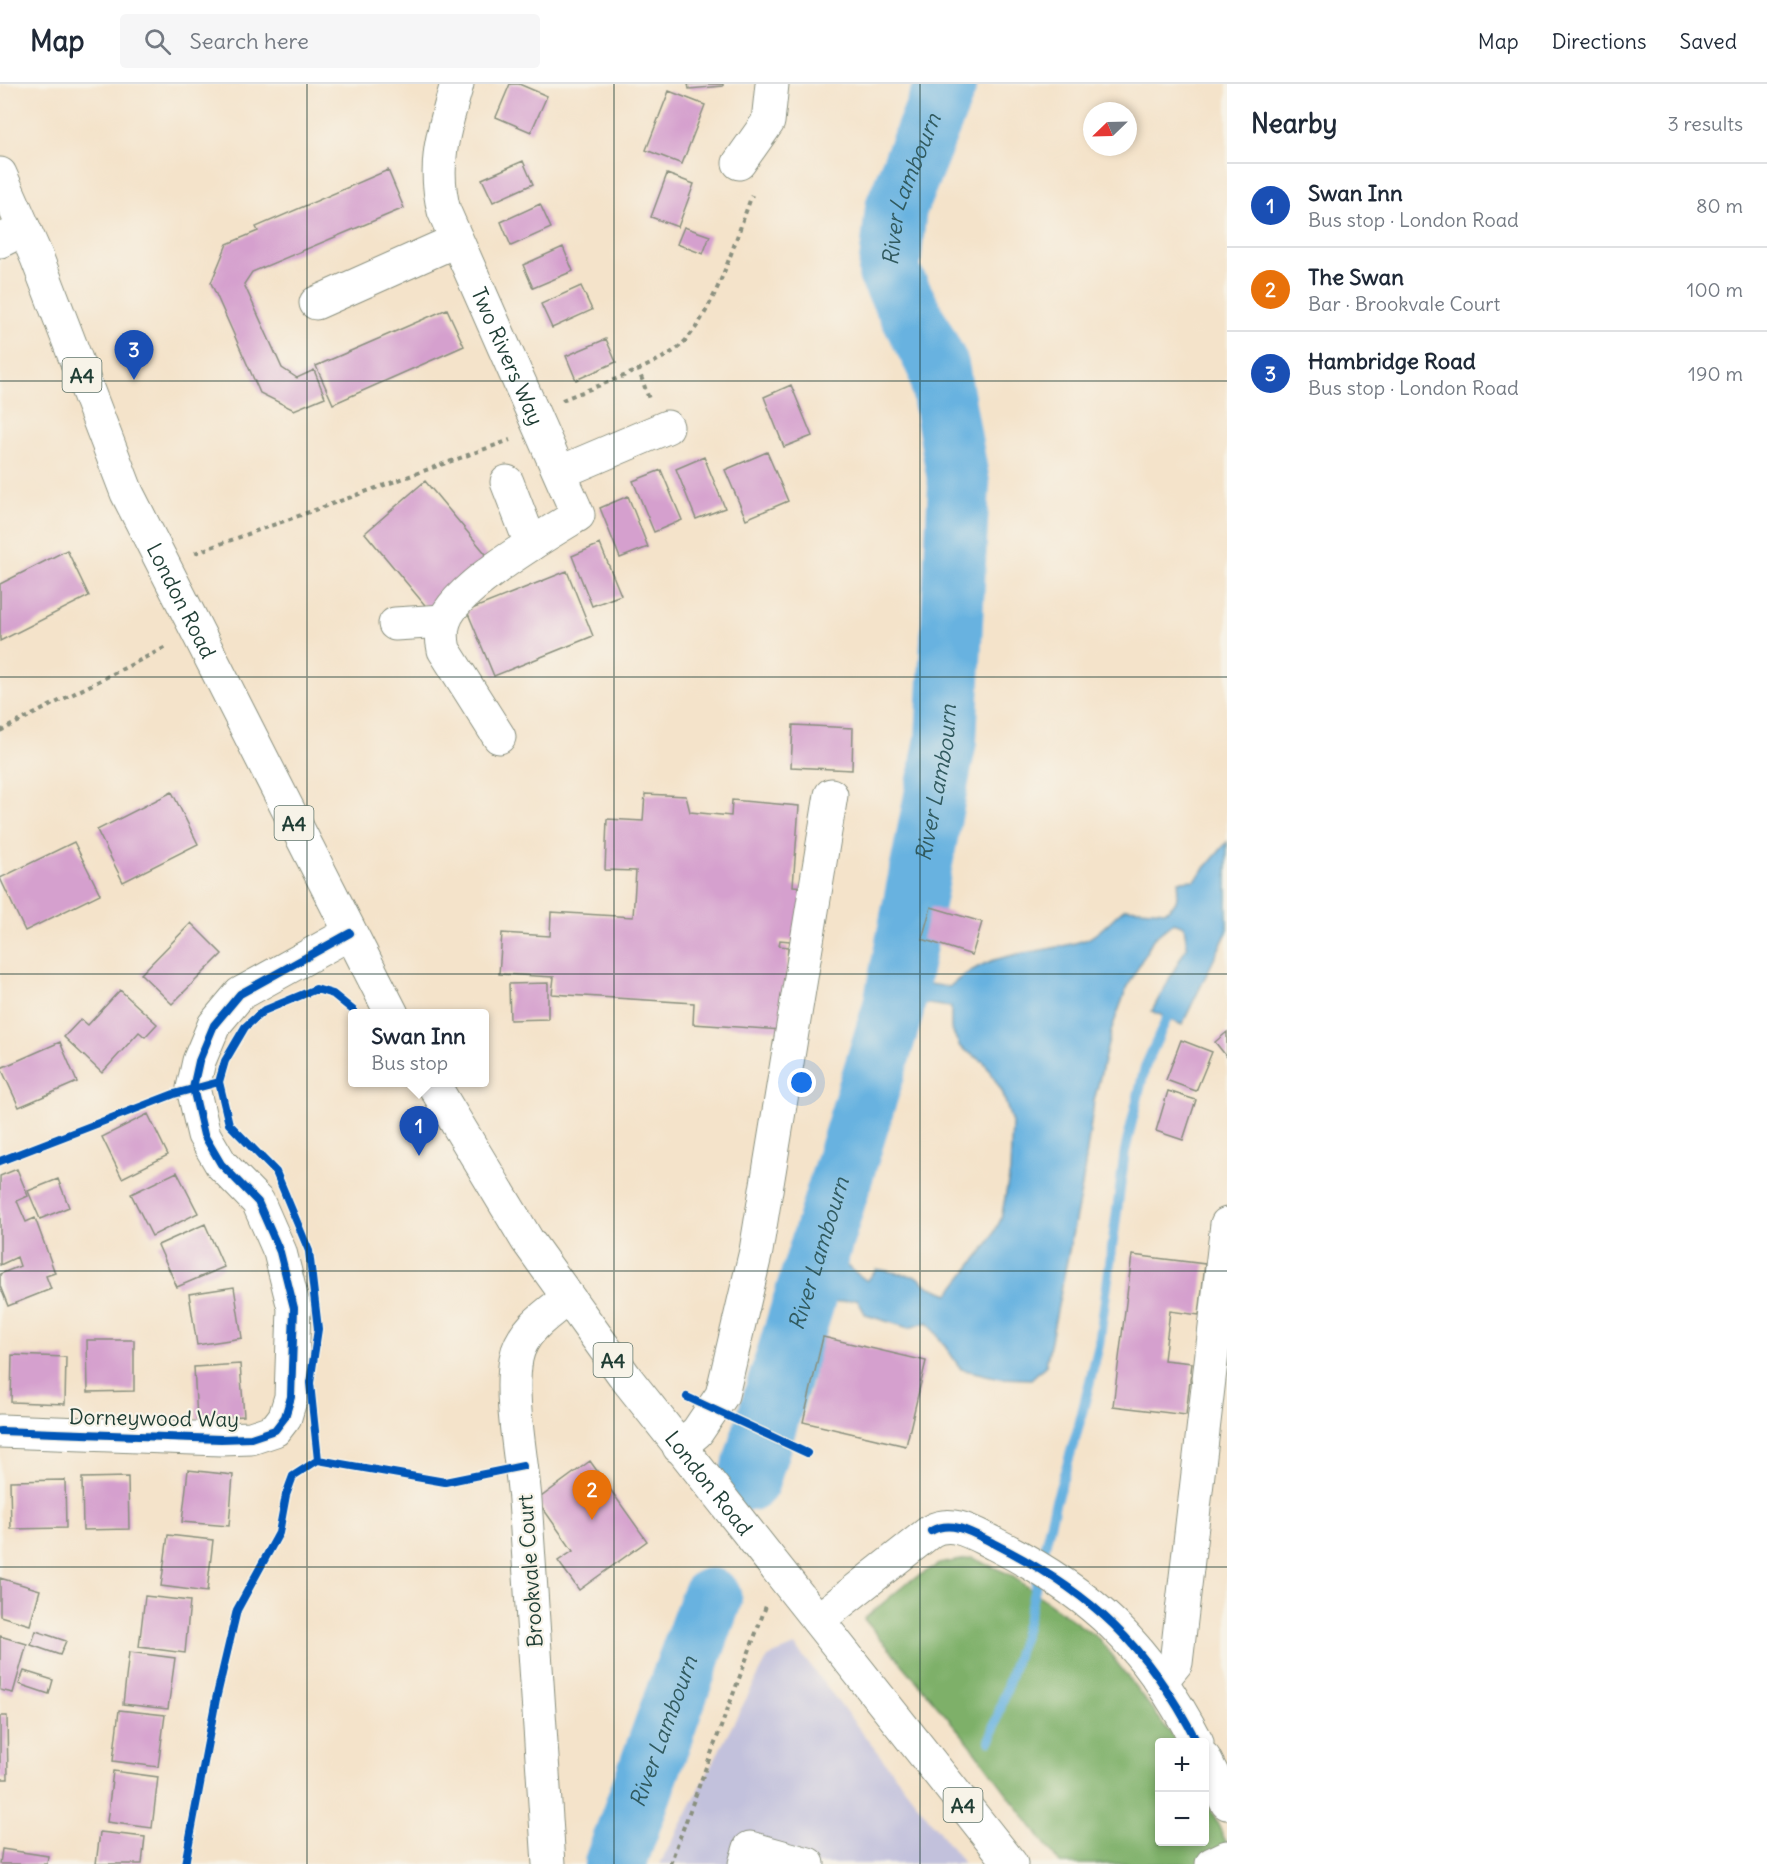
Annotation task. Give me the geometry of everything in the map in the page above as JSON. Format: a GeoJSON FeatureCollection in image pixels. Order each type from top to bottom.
{"type":"FeatureCollection","features":[{"type":"Feature","properties":{"kind":"street","name":"Two Rivers Way"},"geometry":{"type":"LineString","coordinates":[[444,621],[451,608],[491,573],[531,544],[578,515],[561,472],[455,241],[438,188],[438,155],[457,84]]}},
{"type":"Feature","properties":{"kind":"street"},"geometry":{"type":"LineString","coordinates":[[744,157],[779,129],[772,84]]}},
{"type":"Feature","properties":{"kind":"street","name":"London Road"},"geometry":{"type":"LineString","coordinates":[[0,174],[12,235],[127,493],[389,1009]]}},
{"type":"Feature","properties":{"kind":"street"},"geometry":{"type":"LineString","coordinates":[[316,303],[455,241]]}},
{"type":"Feature","properties":{"kind":"street"},"geometry":{"type":"LineString","coordinates":[[561,472],[667,427]]}},
{"type":"Feature","properties":{"kind":"street"},"geometry":{"type":"LineString","coordinates":[[507,482],[531,544]]}},
{"type":"Feature","properties":{"kind":"street"},"geometry":{"type":"LineString","coordinates":[[395,624],[444,621],[442,636],[444,650],[499,736]]}},
{"type":"Feature","properties":{"kind":"street"},"geometry":{"type":"LineString","coordinates":[[679,1447],[697,1432],[722,1395],[756,1251],[831,795]]}},
{"type":"Feature","properties":{"kind":"street","name":"Dorneywood Way"},"geometry":{"type":"LineString","coordinates":[[0,1431],[222,1440],[251,1438],[275,1430],[285,1417],[291,1397],[294,1308],[280,1252],[258,1202],[221,1164],[204,1135],[193,1089],[199,1061],[214,1025],[240,994],[350,933]]}},
{"type":"Feature","properties":{"kind":"street","name":"London Road"},"geometry":{"type":"LineString","coordinates":[[434,1087],[503,1203],[568,1298],[679,1447],[1011,1864]]}},
{"type":"Feature","properties":{"kind":"street"},"geometry":{"type":"LineString","coordinates":[[1162,1680],[1176,1663],[1227,1224]]}},
{"type":"Feature","properties":{"kind":"street","name":"Brookvale Court"},"geometry":{"type":"LineString","coordinates":[[549,1864],[515,1380],[516,1358],[525,1337],[540,1319],[568,1298]]}},
{"type":"Feature","properties":{"kind":"street"},"geometry":{"type":"LineString","coordinates":[[818,1620],[916,1541],[943,1526],[960,1528],[1033,1563],[1086,1598],[1131,1642],[1162,1680],[1194,1738]]}},
{"type":"Feature","properties":{"kind":"street"},"geometry":{"type":"LineString","coordinates":[[1209,1768],[1227,1803]]}},
{"type":"Feature","properties":{"kind":"street"},"geometry":{"type":"LineString","coordinates":[[745,1864],[750,1848],[808,1864]]}},
{"type":"Feature","properties":{"kind":"street"},"geometry":{"type":"LineString","coordinates":[[1212,1864],[1227,1857]]}},
{"type":"Feature","properties":{"kind":"path"},"geometry":{"type":"LineString","coordinates":[[190,554],[538,421],[672,352],[688,336],[712,301],[758,179],[744,157]]}},
{"type":"Feature","properties":{"kind":"path"},"geometry":{"type":"LineString","coordinates":[[0,731],[171,645]]}},
{"type":"Feature","properties":{"kind":"path"},"geometry":{"type":"LineString","coordinates":[[670,1864],[764,1609],[786,1580]]}},
{"type":"Feature","properties":{"kind":"shaded area"},"geometry":{"type":"Polygon","coordinates":[[[795,1646],[964,1864],[660,1864],[768,1657],[795,1646]]]}},
{"type":"Feature","properties":{"kind":"green space"},"geometry":{"type":"Polygon","coordinates":[[[972,1558],[1009,1574],[1099,1639],[1174,1738],[1155,1738],[1155,1846],[1209,1846],[1209,1806],[1227,1844],[1227,1864],[1060,1864],[970,1744],[864,1619],[908,1582],[939,1564],[972,1558]]]}},
{"type":"Feature","properties":{"kind":"water"},"geometry":{"type":"Polygon","coordinates":[[[1227,842],[1227,932],[1182,1025],[1152,1011],[1187,946],[1184,926],[1174,922],[1153,939],[1126,990],[1112,1028],[1094,1101],[1082,1186],[1046,1365],[1031,1379],[999,1378],[961,1369],[928,1322],[909,1328],[866,1315],[857,1299],[832,1303],[844,1264],[867,1281],[877,1269],[918,1277],[928,1286],[949,1294],[988,1244],[1001,1219],[1010,1172],[1012,1123],[1002,1091],[984,1062],[960,1047],[951,1028],[951,1007],[920,1003],[929,984],[949,987],[983,964],[999,958],[1085,940],[1101,930],[1125,908],[1166,911],[1176,902],[1179,881],[1195,880],[1227,842]]]}},
{"type":"Feature","properties":{"kind":"building"},"geometry":{"type":"Polygon","coordinates":[[[510,84],[519,84],[547,96],[531,132],[496,117],[510,84]]]}},
{"type":"Feature","properties":{"kind":"building"},"geometry":{"type":"Polygon","coordinates":[[[688,84],[723,84],[723,86],[689,89],[688,84]]]}},
{"type":"Feature","properties":{"kind":"building"},"geometry":{"type":"Polygon","coordinates":[[[669,91],[705,105],[682,164],[646,150],[669,91]]]}},
{"type":"Feature","properties":{"kind":"building"},"geometry":{"type":"Polygon","coordinates":[[[523,161],[533,184],[493,202],[482,179],[523,161]]]}},
{"type":"Feature","properties":{"kind":"building"},"geometry":{"type":"Polygon","coordinates":[[[388,170],[404,208],[252,272],[244,284],[282,368],[297,378],[314,370],[325,397],[294,410],[260,393],[211,283],[227,244],[258,231],[256,227],[388,170]]]}},
{"type":"Feature","properties":{"kind":"building"},"geometry":{"type":"Polygon","coordinates":[[[667,174],[694,184],[678,227],[651,217],[667,174]]]}},
{"type":"Feature","properties":{"kind":"building"},"geometry":{"type":"Polygon","coordinates":[[[540,204],[551,228],[511,246],[501,222],[540,204]]]}},
{"type":"Feature","properties":{"kind":"building"},"geometry":{"type":"Polygon","coordinates":[[[684,227],[710,236],[703,254],[677,244],[684,227]]]}},
{"type":"Feature","properties":{"kind":"building"},"geometry":{"type":"Polygon","coordinates":[[[563,247],[573,271],[533,288],[523,265],[563,247]]]}},
{"type":"Feature","properties":{"kind":"building"},"geometry":{"type":"Polygon","coordinates":[[[581,286],[592,310],[552,328],[541,304],[581,286]]]}},
{"type":"Feature","properties":{"kind":"building"},"geometry":{"type":"Polygon","coordinates":[[[447,309],[464,346],[333,404],[316,366],[447,309]]]}},
{"type":"Feature","properties":{"kind":"building"},"geometry":{"type":"Polygon","coordinates":[[[606,339],[616,362],[576,380],[566,356],[606,339]]]}},
{"type":"Feature","properties":{"kind":"building"},"geometry":{"type":"Polygon","coordinates":[[[791,385],[812,436],[784,447],[764,397],[791,385]]]}},
{"type":"Feature","properties":{"kind":"building"},"geometry":{"type":"Polygon","coordinates":[[[767,452],[788,501],[746,519],[725,470],[767,452]]]}},
{"type":"Feature","properties":{"kind":"building"},"geometry":{"type":"Polygon","coordinates":[[[704,457],[725,508],[696,519],[676,469],[704,457]]]}},
{"type":"Feature","properties":{"kind":"building"},"geometry":{"type":"Polygon","coordinates":[[[661,470],[682,520],[654,532],[633,481],[661,470]]]}},
{"type":"Feature","properties":{"kind":"building"},"geometry":{"type":"Polygon","coordinates":[[[425,481],[490,559],[429,610],[365,533],[425,481]]]}},
{"type":"Feature","properties":{"kind":"building"},"geometry":{"type":"Polygon","coordinates":[[[628,496],[648,547],[620,558],[600,508],[628,496]]]}},
{"type":"Feature","properties":{"kind":"building"},"geometry":{"type":"Polygon","coordinates":[[[600,544],[621,595],[592,606],[572,556],[600,544]]]}},
{"type":"Feature","properties":{"kind":"building"},"geometry":{"type":"Polygon","coordinates":[[[67,550],[89,596],[0,641],[0,584],[67,550]]]}},
{"type":"Feature","properties":{"kind":"building"},"geometry":{"type":"Polygon","coordinates":[[[567,571],[593,636],[494,676],[467,611],[567,571]]]}},
{"type":"Feature","properties":{"kind":"building"},"geometry":{"type":"Polygon","coordinates":[[[793,725],[853,728],[852,770],[791,767],[793,725]]]}},
{"type":"Feature","properties":{"kind":"building"},"geometry":{"type":"Polygon","coordinates":[[[172,792],[198,844],[123,882],[97,830],[172,792]]]}},
{"type":"Feature","properties":{"kind":"building"},"geometry":{"type":"Polygon","coordinates":[[[645,794],[686,796],[690,812],[731,816],[732,800],[799,806],[793,886],[804,887],[800,942],[780,940],[779,946],[788,947],[783,1030],[693,1024],[694,1003],[552,994],[554,977],[499,974],[502,933],[550,936],[551,912],[633,917],[636,871],[605,870],[607,819],[643,821],[645,794]]]}},
{"type":"Feature","properties":{"kind":"building"},"geometry":{"type":"Polygon","coordinates":[[[74,842],[100,894],[25,931],[0,878],[74,842]]]}},
{"type":"Feature","properties":{"kind":"building"},"geometry":{"type":"Polygon","coordinates":[[[931,907],[982,922],[972,955],[922,939],[931,907]]]}},
{"type":"Feature","properties":{"kind":"building"},"geometry":{"type":"Polygon","coordinates":[[[191,923],[222,954],[172,1004],[141,974],[191,923]]]}},
{"type":"Feature","properties":{"kind":"building"},"geometry":{"type":"Polygon","coordinates":[[[548,983],[548,1019],[510,1020],[509,984],[548,983]]]}},
{"type":"Feature","properties":{"kind":"building"},"geometry":{"type":"Polygon","coordinates":[[[120,990],[157,1024],[145,1037],[139,1032],[102,1073],[64,1037],[81,1019],[88,1025],[120,990]]]}},
{"type":"Feature","properties":{"kind":"building"},"geometry":{"type":"Polygon","coordinates":[[[1227,1032],[1227,1057],[1215,1042],[1227,1032]]]}},
{"type":"Feature","properties":{"kind":"building"},"geometry":{"type":"Polygon","coordinates":[[[1181,1040],[1212,1052],[1196,1091],[1166,1080],[1181,1040]]]}},
{"type":"Feature","properties":{"kind":"building"},"geometry":{"type":"Polygon","coordinates":[[[60,1042],[77,1082],[19,1107],[1,1068],[60,1042]]]}},
{"type":"Feature","properties":{"kind":"building"},"geometry":{"type":"Polygon","coordinates":[[[1168,1091],[1196,1100],[1183,1140],[1156,1131],[1168,1091]]]}},
{"type":"Feature","properties":{"kind":"building"},"geometry":{"type":"Polygon","coordinates":[[[148,1114],[168,1155],[122,1178],[102,1137],[148,1114]]]}},
{"type":"Feature","properties":{"kind":"building"},"geometry":{"type":"Polygon","coordinates":[[[17,1169],[28,1196],[17,1201],[26,1222],[35,1218],[55,1273],[46,1276],[51,1289],[8,1306],[0,1286],[0,1274],[20,1266],[17,1257],[0,1265],[0,1176],[17,1169]]]}},
{"type":"Feature","properties":{"kind":"building"},"geometry":{"type":"Polygon","coordinates":[[[177,1172],[198,1213],[152,1236],[131,1194],[177,1172]]]}},
{"type":"Feature","properties":{"kind":"building"},"geometry":{"type":"Polygon","coordinates":[[[58,1179],[69,1207],[40,1219],[28,1191],[58,1179]]]}},
{"type":"Feature","properties":{"kind":"building"},"geometry":{"type":"Polygon","coordinates":[[[205,1224],[224,1267],[177,1287],[158,1245],[205,1224]]]}},
{"type":"Feature","properties":{"kind":"building"},"geometry":{"type":"Polygon","coordinates":[[[1132,1255],[1205,1264],[1199,1315],[1170,1311],[1164,1360],[1192,1363],[1186,1415],[1113,1406],[1132,1255]]]}},
{"type":"Feature","properties":{"kind":"building"},"geometry":{"type":"Polygon","coordinates":[[[234,1287],[242,1338],[197,1345],[189,1294],[234,1287]]]}},
{"type":"Feature","properties":{"kind":"building"},"geometry":{"type":"Polygon","coordinates":[[[823,1337],[926,1361],[906,1446],[803,1422],[823,1337]]]}},
{"type":"Feature","properties":{"kind":"building"},"geometry":{"type":"Polygon","coordinates":[[[87,1340],[134,1340],[134,1391],[88,1392],[87,1340]]]}},
{"type":"Feature","properties":{"kind":"building"},"geometry":{"type":"Polygon","coordinates":[[[12,1355],[66,1357],[65,1404],[11,1402],[12,1355]]]}},
{"type":"Feature","properties":{"kind":"building"},"geometry":{"type":"Polygon","coordinates":[[[240,1364],[244,1416],[197,1419],[194,1367],[240,1364]]]}},
{"type":"Feature","properties":{"kind":"building"},"geometry":{"type":"Polygon","coordinates":[[[590,1461],[647,1541],[579,1590],[558,1561],[573,1551],[537,1500],[590,1461]]]}},
{"type":"Feature","properties":{"kind":"building"},"geometry":{"type":"Polygon","coordinates":[[[188,1470],[233,1475],[229,1526],[182,1522],[188,1470]]]}},
{"type":"Feature","properties":{"kind":"building"},"geometry":{"type":"Polygon","coordinates":[[[128,1477],[129,1529],[83,1530],[82,1478],[128,1477]]]}},
{"type":"Feature","properties":{"kind":"building"},"geometry":{"type":"Polygon","coordinates":[[[65,1480],[66,1528],[11,1529],[10,1481],[65,1480]]]}},
{"type":"Feature","properties":{"kind":"building"},"geometry":{"type":"Polygon","coordinates":[[[168,1535],[213,1540],[207,1592],[161,1586],[168,1535]]]}},
{"type":"Feature","properties":{"kind":"building"},"geometry":{"type":"Polygon","coordinates":[[[0,1578],[40,1590],[30,1625],[0,1616],[0,1578]]]}},
{"type":"Feature","properties":{"kind":"building"},"geometry":{"type":"Polygon","coordinates":[[[145,1596],[190,1601],[185,1653],[139,1647],[145,1596]]]}},
{"type":"Feature","properties":{"kind":"building"},"geometry":{"type":"Polygon","coordinates":[[[36,1631],[66,1641],[60,1655],[31,1645],[36,1631]]]}},
{"type":"Feature","properties":{"kind":"building"},"geometry":{"type":"Polygon","coordinates":[[[0,1636],[27,1644],[13,1693],[0,1690],[0,1636]]]}},
{"type":"Feature","properties":{"kind":"building"},"geometry":{"type":"Polygon","coordinates":[[[129,1652],[175,1658],[168,1709],[123,1704],[129,1652]]]}},
{"type":"Feature","properties":{"kind":"building"},"geometry":{"type":"Polygon","coordinates":[[[24,1671],[53,1680],[49,1694],[19,1684],[24,1671]]]}},
{"type":"Feature","properties":{"kind":"building"},"geometry":{"type":"Polygon","coordinates":[[[119,1710],[165,1715],[158,1767],[113,1761],[119,1710]]]}},
{"type":"Feature","properties":{"kind":"building"},"geometry":{"type":"Polygon","coordinates":[[[0,1716],[7,1716],[8,1779],[0,1779],[0,1716]]]}},
{"type":"Feature","properties":{"kind":"building"},"geometry":{"type":"Polygon","coordinates":[[[113,1771],[158,1777],[152,1828],[107,1822],[113,1771]]]}},
{"type":"Feature","properties":{"kind":"building"},"geometry":{"type":"Polygon","coordinates":[[[100,1832],[145,1837],[142,1864],[96,1864],[100,1832]]]}},
{"type":"Feature","properties":{"kind":"building"},"geometry":{"type":"Polygon","coordinates":[[[2,1849],[48,1856],[47,1864],[0,1864],[2,1849]]]}},
{"type":"Feature","properties":{"kind":"waterway","name":"River Lambourn"},"geometry":{"type":"LineString","coordinates":[[749,1480],[893,1010],[946,740],[959,484],[938,366],[889,272],[896,208],[946,84]]}},
{"type":"Feature","properties":{"kind":"waterway"},"geometry":{"type":"LineString","coordinates":[[990,1741],[1025,1630],[1055,1504],[1078,1429],[1099,1345],[1125,1151],[1145,1067],[1172,1007]]}},
{"type":"Feature","properties":{"kind":"waterway","name":"River Lambourn"},"geometry":{"type":"LineString","coordinates":[[615,1864],[711,1599]]}},
{"type":"Feature","properties":{"kind":"cycle path"},"geometry":{"type":"LineString","coordinates":[[0,1431],[221,1439],[251,1438],[275,1430],[285,1417],[291,1397],[294,1308],[280,1252],[258,1202],[221,1164],[204,1135],[193,1088],[199,1061],[214,1025],[240,994],[350,933]]}},
{"type":"Feature","properties":{"kind":"cycle path"},"geometry":{"type":"LineString","coordinates":[[318,1460],[310,1383],[318,1329],[309,1251],[276,1172],[229,1124],[219,1082],[225,1061],[245,1027],[263,1011],[316,989],[333,994],[352,1009]]}},
{"type":"Feature","properties":{"kind":"cycle path"},"geometry":{"type":"LineString","coordinates":[[0,1161],[174,1094],[219,1082]]}},
{"type":"Feature","properties":{"kind":"cycle path"},"geometry":{"type":"LineString","coordinates":[[687,1397],[807,1453]]}},
{"type":"Feature","properties":{"kind":"cycle path"},"geometry":{"type":"LineString","coordinates":[[185,1864],[216,1699],[237,1610],[279,1533],[286,1495],[293,1476],[318,1460],[445,1482],[523,1466]]}},
{"type":"Feature","properties":{"kind":"cycle path"},"geometry":{"type":"LineString","coordinates":[[931,1531],[955,1527],[971,1532],[1029,1563],[1088,1603],[1114,1625],[1137,1650],[1158,1677],[1195,1738]]}},
{"type":"Feature","properties":{"kind":"place","name":"Hambridge Road"},"geometry":{"type":"Point","coordinates":[134,380]}},
{"type":"Feature","properties":{"kind":"place","name":"Swan Inn"},"geometry":{"type":"Point","coordinates":[419,1156]}},
{"type":"Feature","properties":{"kind":"place","name":"The Swan"},"geometry":{"type":"Point","coordinates":[592,1520]}}]}
